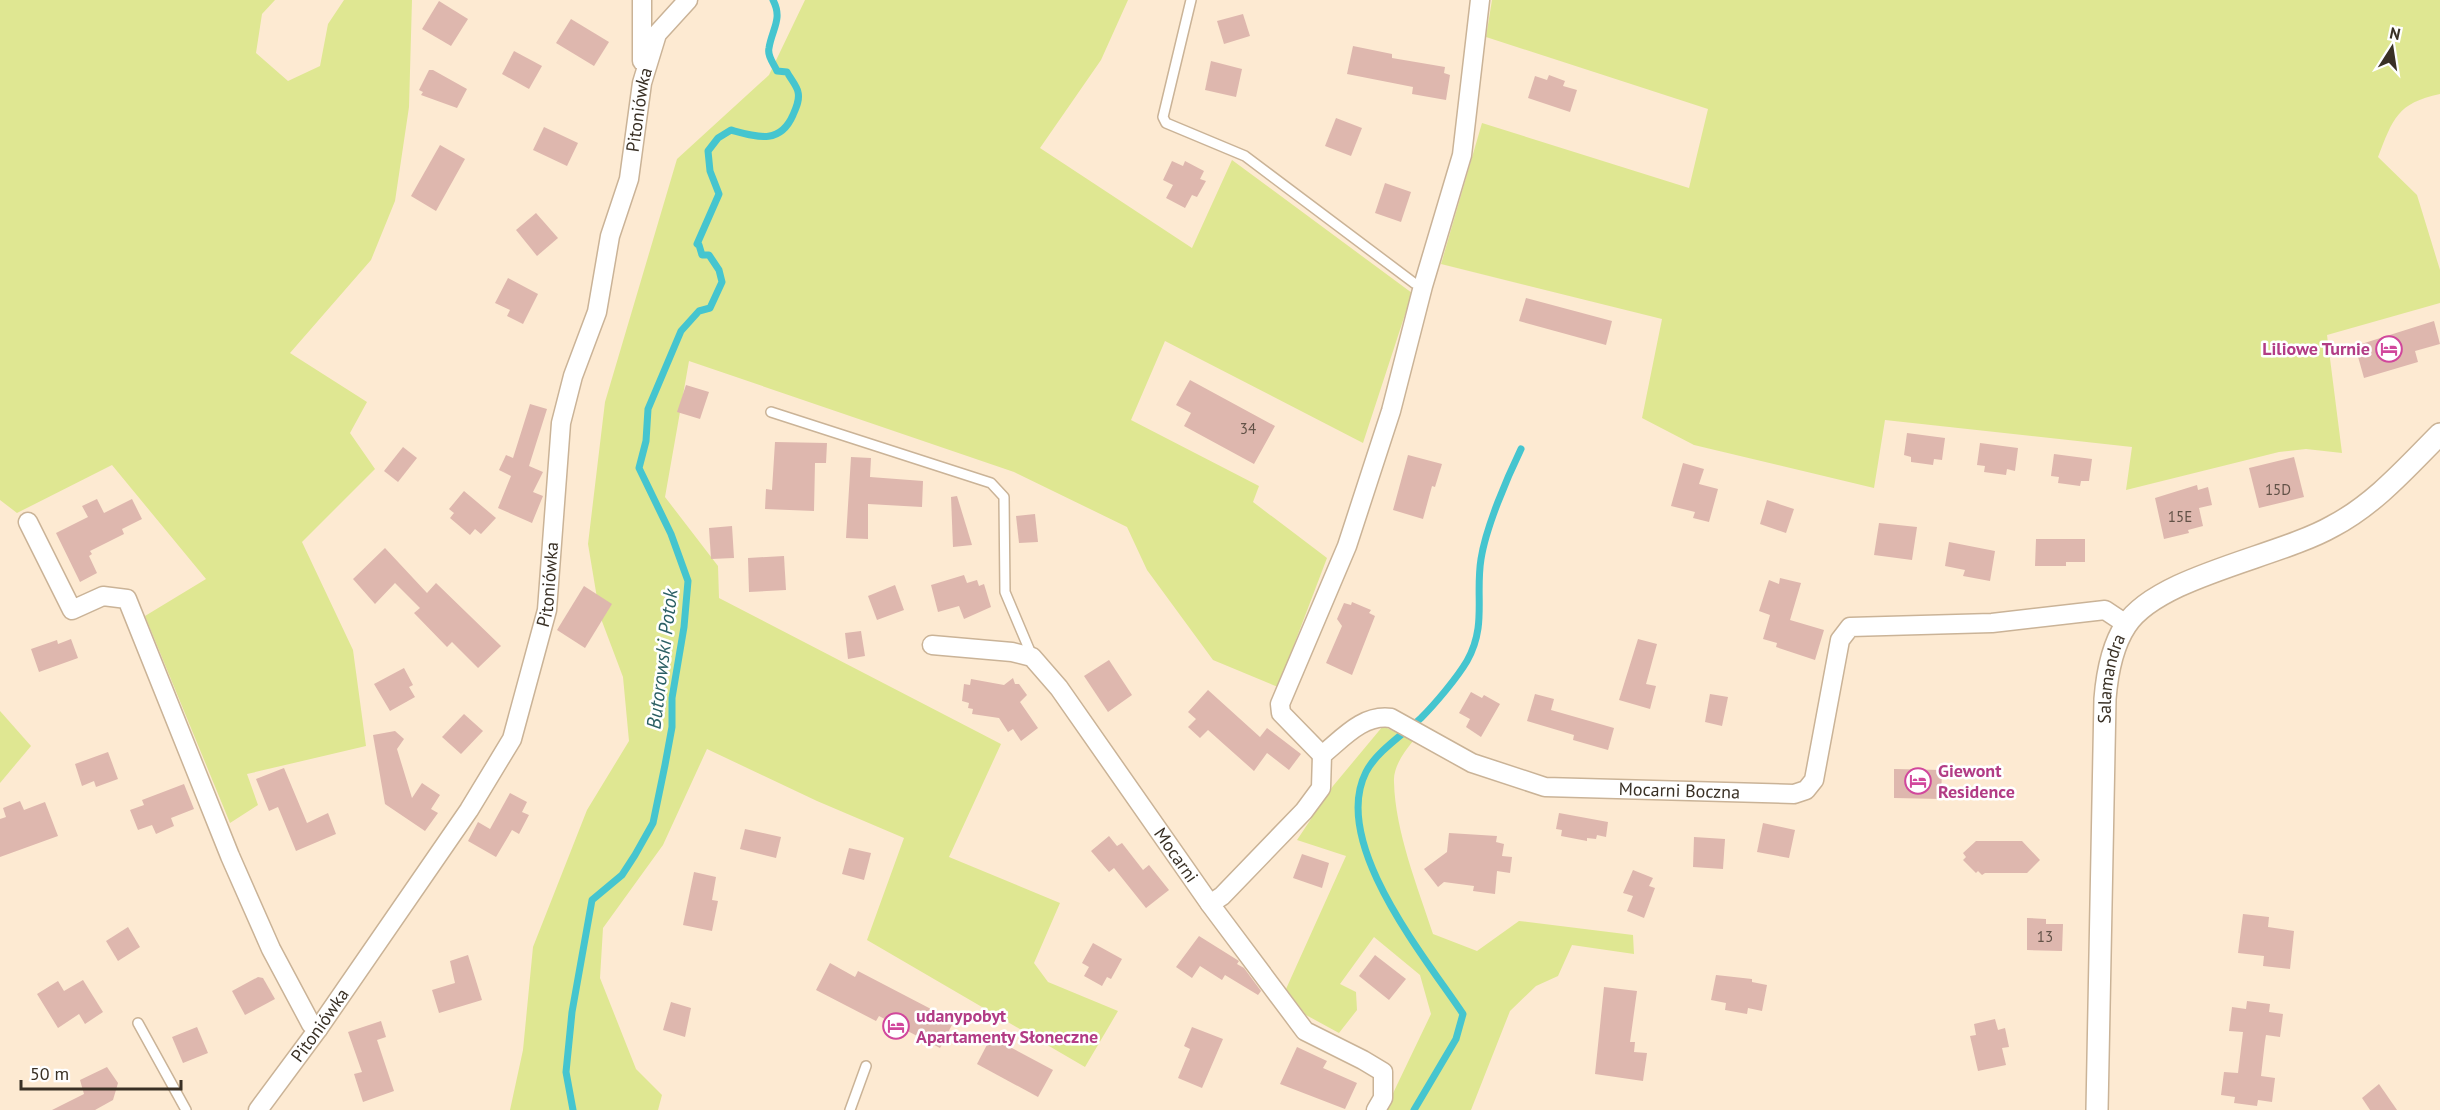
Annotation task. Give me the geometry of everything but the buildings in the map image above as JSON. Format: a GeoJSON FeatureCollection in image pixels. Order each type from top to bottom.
{"type":"FeatureCollection","features":[{"type":"Feature","properties":{"kind":"street"},"geometry":{"type":"LineString","coordinates":[[642,0],[642,83]]}},
{"type":"Feature","properties":{"kind":"street","name":"Pitoniówka"},"geometry":{"type":"LineString","coordinates":[[258,1110],[318,1029],[469,810],[512,739],[547,610],[561,423],[573,376],[597,312],[610,236],[628,179],[642,83],[657,34],[688,0]]}},
{"type":"Feature","properties":{"kind":"street"},"geometry":{"type":"LineString","coordinates":[[1210,904],[1222,896],[1304,811],[1321,788],[1322,755],[1281,713],[1280,704],[1347,546],[1391,411],[1423,286],[1462,155],[1480,0]]}},
{"type":"Feature","properties":{"kind":"street","name":"Salamandra"},"geometry":{"type":"LineString","coordinates":[[2097,1110],[2105,699],[2115,648],[2126,624],[2141,608],[2171,588],[2271,553],[2335,526],[2385,488],[2440,434]]}},
{"type":"Feature","properties":{"kind":"street"},"geometry":{"type":"LineString","coordinates":[[28,522],[72,610],[103,596],[127,599],[230,856],[266,939],[311,1024],[318,1029]]}},
{"type":"Feature","properties":{"kind":"street","name":"Mocarni Boczna"},"geometry":{"type":"LineString","coordinates":[[1322,755],[1359,724],[1377,716],[1391,718],[1472,763],[1545,787],[1794,794],[1806,790],[1814,780],[1840,640],[1850,627],[1992,623],[2105,610],[2126,624]]}},
{"type":"Feature","properties":{"kind":"street"},"geometry":{"type":"LineString","coordinates":[[932,645],[1012,652],[1032,657]]}},
{"type":"Feature","properties":{"kind":"street","name":"Mocarni"},"geometry":{"type":"LineString","coordinates":[[1032,657],[1059,688],[1210,904],[1305,1031],[1383,1072],[1383,1098],[1376,1110]]}},
{"type":"Feature","properties":{"kind":"lane"},"geometry":{"type":"LineString","coordinates":[[1191,0],[1165,105],[1163,117],[1166,123],[1245,156],[1414,283],[1423,286]]}},
{"type":"Feature","properties":{"kind":"lane"},"geometry":{"type":"LineString","coordinates":[[771,412],[991,483],[1004,497],[1005,592],[1032,657]]}},
{"type":"Feature","properties":{"kind":"lane"},"geometry":{"type":"LineString","coordinates":[[138,1023],[186,1110]]}},
{"type":"Feature","properties":{"kind":"lane"},"geometry":{"type":"LineString","coordinates":[[850,1110],[866,1066]]}},
{"type":"Feature","properties":{"kind":"green space"},"geometry":{"type":"Polygon","coordinates":[[[0,0],[275,0],[262,14],[256,53],[288,81],[320,66],[328,24],[344,0],[412,0],[409,107],[395,201],[371,260],[290,353],[367,402],[350,433],[375,469],[302,542],[353,650],[366,746],[247,774],[258,805],[230,823],[145,616],[206,579],[112,465],[17,513],[0,500],[0,0]]]}},
{"type":"Feature","properties":{"kind":"green space"},"geometry":{"type":"Polygon","coordinates":[[[805,0],[1128,0],[1101,60],[1040,148],[1192,248],[1232,160],[1412,293],[1363,443],[1165,341],[1131,420],[1259,486],[1253,502],[1327,558],[1278,687],[1213,660],[1147,570],[1127,527],[1014,472],[689,361],[665,497],[718,566],[719,598],[1001,744],[949,857],[1060,903],[1034,963],[1048,982],[1118,1011],[1085,1067],[867,940],[904,838],[817,801],[707,749],[663,845],[603,928],[600,978],[636,1069],[662,1095],[658,1110],[510,1110],[523,1050],[533,947],[587,810],[629,741],[623,677],[600,616],[588,544],[605,402],[677,159],[769,75],[805,0]]]}},
{"type":"Feature","properties":{"kind":"green space"},"geometry":{"type":"Polygon","coordinates":[[[1492,0],[2440,0],[2440,94],[2414,102],[2405,108],[2388,132],[2378,157],[2417,195],[2440,270],[2440,303],[2327,335],[2342,453],[2306,449],[2279,452],[2126,490],[2132,447],[1885,420],[1874,488],[1694,445],[1642,418],[1662,319],[1441,264],[1482,123],[1689,188],[1708,109],[1486,37],[1492,0]]]}},
{"type":"Feature","properties":{"kind":"green space"},"geometry":{"type":"Polygon","coordinates":[[[0,711],[31,746],[0,783],[0,711]]]}},
{"type":"Feature","properties":{"kind":"green space"},"geometry":{"type":"Polygon","coordinates":[[[1383,726],[1413,741],[1395,771],[1395,801],[1408,859],[1433,934],[1477,951],[1519,921],[1633,935],[1634,954],[1572,945],[1558,976],[1536,986],[1510,1011],[1471,1110],[1385,1110],[1431,1014],[1420,975],[1374,937],[1340,984],[1356,992],[1357,1010],[1339,1033],[1306,1015],[1286,989],[1346,856],[1297,840],[1333,786],[1383,726]]]}},
{"type":"Feature","properties":{"kind":"waterway","name":"Butorowski Potok"},"geometry":{"type":"LineString","coordinates":[[573,1110],[566,1072],[572,1012],[592,900],[622,875],[653,823],[672,727],[672,698],[684,627],[688,581],[671,534],[639,468],[646,441],[648,409],[681,331],[699,311],[710,308],[722,282],[719,270],[709,255],[702,255],[697,244],[719,194],[710,171],[708,151],[718,138],[731,130],[750,135],[775,135],[788,125],[797,104],[798,95],[795,85],[787,72],[777,71],[769,54],[770,41],[777,19],[773,0]]}},
{"type":"Feature","properties":{"kind":"waterway"},"geometry":{"type":"LineString","coordinates":[[1414,1110],[1456,1039],[1463,1014],[1406,931],[1387,898],[1371,865],[1361,832],[1358,800],[1366,772],[1371,765],[1384,750],[1433,706],[1467,661],[1477,636],[1479,573],[1487,532],[1521,449]]}},
{"type":"Feature","properties":{"kind":"place","name":"Liliowe Turnie"},"geometry":{"type":"Point","coordinates":[2389,349]}},
{"type":"Feature","properties":{"kind":"place","name":"Giewont Residence"},"geometry":{"type":"Point","coordinates":[1918,781]}},
{"type":"Feature","properties":{"kind":"place","name":"udanypobyt Apartamenty Słoneczne"},"geometry":{"type":"Point","coordinates":[896,1026]}}]}
